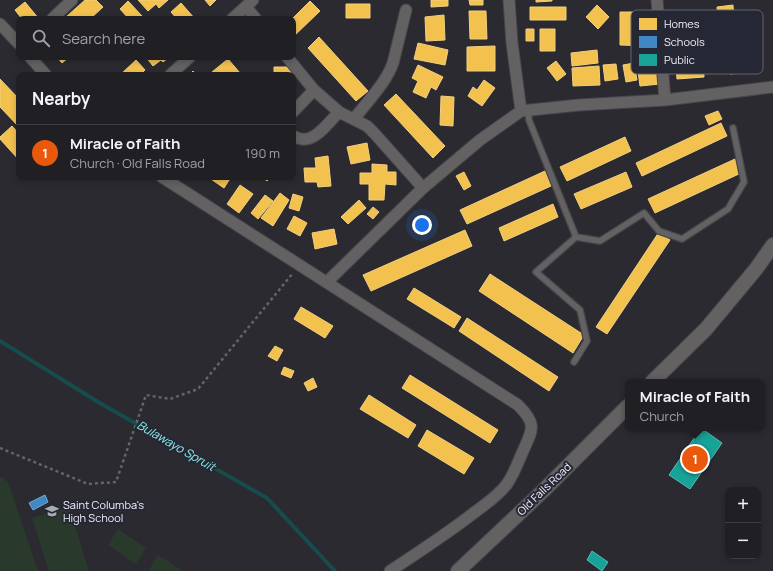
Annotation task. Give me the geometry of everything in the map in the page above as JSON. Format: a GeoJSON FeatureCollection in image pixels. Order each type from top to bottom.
{"type":"FeatureCollection","features":[{"type":"Feature","properties":{"kind":"street"},"geometry":{"type":"LineString","coordinates":[[55,16],[72,0]]}},
{"type":"Feature","properties":{"kind":"street"},"geometry":{"type":"LineString","coordinates":[[509,0],[512,43],[524,111]]}},
{"type":"Feature","properties":{"kind":"street"},"geometry":{"type":"LineString","coordinates":[[657,0],[658,10]]}},
{"type":"Feature","properties":{"kind":"street"},"geometry":{"type":"LineString","coordinates":[[235,16],[249,3],[255,16]]}},
{"type":"Feature","properties":{"kind":"street"},"geometry":{"type":"LineString","coordinates":[[354,119],[391,69],[406,10]]}},
{"type":"Feature","properties":{"kind":"street"},"geometry":{"type":"LineString","coordinates":[[0,24],[16,41]]}},
{"type":"Feature","properties":{"kind":"street"},"geometry":{"type":"LineString","coordinates":[[33,60],[43,72]]}},
{"type":"Feature","properties":{"kind":"street"},"geometry":{"type":"LineString","coordinates":[[173,72],[187,60]]}},
{"type":"Feature","properties":{"kind":"street"},"geometry":{"type":"LineString","coordinates":[[289,60],[314,90],[338,112],[367,126],[376,134],[423,188]]}},
{"type":"Feature","properties":{"kind":"street"},"geometry":{"type":"LineString","coordinates":[[663,74],[665,100]]}},
{"type":"Feature","properties":{"kind":"street"},"geometry":{"type":"LineString","coordinates":[[327,282],[423,188],[480,140],[524,111],[579,105],[665,100],[773,87]]}},
{"type":"Feature","properties":{"kind":"street"},"geometry":{"type":"LineString","coordinates":[[296,109],[314,90]]}},
{"type":"Feature","properties":{"kind":"street"},"geometry":{"type":"LineString","coordinates":[[296,137],[306,139],[318,134],[338,112]]}},
{"type":"Feature","properties":{"kind":"street"},"geometry":{"type":"LineString","coordinates":[[167,180],[518,405],[526,413],[532,426],[532,433],[516,468],[507,484],[496,497],[456,527],[390,571]]}},
{"type":"Feature","properties":{"kind":"street"},"geometry":{"type":"LineString","coordinates":[[655,379],[711,324],[756,269],[773,245]]}},
{"type":"Feature","properties":{"kind":"street","name":"Old Falls Road"},"geometry":{"type":"LineString","coordinates":[[458,571],[543,491],[625,409]]}},
{"type":"Feature","properties":{"kind":"lane"},"geometry":{"type":"LineString","coordinates":[[524,111],[576,237]]}},
{"type":"Feature","properties":{"kind":"lane"},"geometry":{"type":"LineString","coordinates":[[576,237],[600,241],[644,213],[659,231],[682,239],[728,209],[744,182],[733,128]]}},
{"type":"Feature","properties":{"kind":"lane"},"geometry":{"type":"LineString","coordinates":[[574,362],[587,341],[580,310],[536,272],[576,237]]}},
{"type":"Feature","properties":{"kind":"path"},"geometry":{"type":"LineString","coordinates":[[0,448],[88,484],[116,482],[146,394],[170,400],[198,389],[299,265]]}},
{"type":"Feature","properties":{"kind":"green space"},"geometry":{"type":"Polygon","coordinates":[[[0,476],[8,482],[38,571],[0,571],[0,476]]]}},
{"type":"Feature","properties":{"kind":"green space"},"geometry":{"type":"Polygon","coordinates":[[[69,506],[89,571],[49,571],[32,518],[69,506]]]}},
{"type":"Feature","properties":{"kind":"green space"},"geometry":{"type":"Polygon","coordinates":[[[118,529],[146,548],[136,564],[108,545],[118,529]]]}},
{"type":"Feature","properties":{"kind":"green space"},"geometry":{"type":"Polygon","coordinates":[[[158,555],[183,571],[149,571],[158,555]]]}},
{"type":"Feature","properties":{"kind":"building: Homes"},"geometry":{"type":"Polygon","coordinates":[[[85,0],[96,0],[103,7],[93,16],[67,16],[85,0]]]}},
{"type":"Feature","properties":{"kind":"building: Homes"},"geometry":{"type":"Polygon","coordinates":[[[138,0],[168,0],[159,8],[156,4],[148,11],[138,0]]]}},
{"type":"Feature","properties":{"kind":"building: Homes"},"geometry":{"type":"Polygon","coordinates":[[[205,0],[216,0],[210,6],[205,0]]]}},
{"type":"Feature","properties":{"kind":"building: Homes"},"geometry":{"type":"Polygon","coordinates":[[[431,0],[448,0],[448,6],[431,7],[431,0]]]}},
{"type":"Feature","properties":{"kind":"building: Homes"},"geometry":{"type":"Polygon","coordinates":[[[469,0],[483,0],[483,5],[470,5],[469,0]]]}},
{"type":"Feature","properties":{"kind":"building: Homes"},"geometry":{"type":"Polygon","coordinates":[[[536,0],[552,0],[552,1],[536,2],[536,0]]]}},
{"type":"Feature","properties":{"kind":"building: Homes"},"geometry":{"type":"Polygon","coordinates":[[[128,1],[142,16],[126,16],[120,9],[128,1]]]}},
{"type":"Feature","properties":{"kind":"building: Homes"},"geometry":{"type":"Polygon","coordinates":[[[310,1],[320,11],[296,34],[295,16],[310,1]]]}},
{"type":"Feature","properties":{"kind":"building: Homes"},"geometry":{"type":"Polygon","coordinates":[[[25,2],[37,16],[20,16],[15,10],[25,2]]]}},
{"type":"Feature","properties":{"kind":"building: Homes"},"geometry":{"type":"Polygon","coordinates":[[[181,3],[192,16],[174,16],[171,12],[181,3]]]}},
{"type":"Feature","properties":{"kind":"building: Homes"},"geometry":{"type":"Polygon","coordinates":[[[346,4],[370,4],[370,18],[346,18],[346,4]]]}},
{"type":"Feature","properties":{"kind":"building: Homes"},"geometry":{"type":"Polygon","coordinates":[[[597,5],[609,17],[598,29],[586,17],[597,5]]]}},
{"type":"Feature","properties":{"kind":"building: Homes"},"geometry":{"type":"Polygon","coordinates":[[[733,5],[733,10],[717,10],[717,7],[733,5]]]}},
{"type":"Feature","properties":{"kind":"building: Homes"},"geometry":{"type":"Polygon","coordinates":[[[530,7],[566,7],[566,20],[530,20],[530,7]]]}},
{"type":"Feature","properties":{"kind":"building: Homes"},"geometry":{"type":"Polygon","coordinates":[[[469,11],[486,11],[487,39],[470,39],[469,11]]]}},
{"type":"Feature","properties":{"kind":"building: Homes"},"geometry":{"type":"Polygon","coordinates":[[[620,12],[631,12],[631,45],[620,45],[620,12]]]}},
{"type":"Feature","properties":{"kind":"building: Homes"},"geometry":{"type":"Polygon","coordinates":[[[444,15],[445,40],[426,41],[425,17],[444,15]]]}},
{"type":"Feature","properties":{"kind":"building: Homes"},"geometry":{"type":"Polygon","coordinates":[[[526,29],[534,29],[534,41],[526,41],[526,29]]]}},
{"type":"Feature","properties":{"kind":"building: Homes"},"geometry":{"type":"Polygon","coordinates":[[[540,29],[555,29],[555,51],[540,51],[540,29]]]}},
{"type":"Feature","properties":{"kind":"building: Homes"},"geometry":{"type":"Polygon","coordinates":[[[319,37],[368,91],[356,101],[308,48],[319,37]]]}},
{"type":"Feature","properties":{"kind":"building: Homes"},"geometry":{"type":"Polygon","coordinates":[[[418,43],[448,50],[445,65],[414,59],[418,43]]]}},
{"type":"Feature","properties":{"kind":"building: Homes"},"geometry":{"type":"Polygon","coordinates":[[[495,46],[495,71],[467,71],[467,47],[495,46]]]}},
{"type":"Feature","properties":{"kind":"building: Homes"},"geometry":{"type":"Polygon","coordinates":[[[597,50],[598,63],[572,66],[571,53],[597,50]]]}},
{"type":"Feature","properties":{"kind":"building: Homes"},"geometry":{"type":"Polygon","coordinates":[[[136,60],[145,70],[143,72],[123,72],[136,60]]]}},
{"type":"Feature","properties":{"kind":"building: Homes"},"geometry":{"type":"Polygon","coordinates":[[[148,60],[161,60],[153,66],[148,60]]]}},
{"type":"Feature","properties":{"kind":"building: Homes"},"geometry":{"type":"Polygon","coordinates":[[[227,60],[229,60],[239,72],[212,72],[227,60]]]}},
{"type":"Feature","properties":{"kind":"building: Homes"},"geometry":{"type":"Polygon","coordinates":[[[556,61],[566,74],[557,81],[547,68],[556,61]]]}},
{"type":"Feature","properties":{"kind":"building: Homes"},"geometry":{"type":"Polygon","coordinates":[[[616,64],[618,79],[605,81],[603,65],[616,64]]]}},
{"type":"Feature","properties":{"kind":"building: Homes"},"geometry":{"type":"Polygon","coordinates":[[[631,64],[631,74],[636,74],[637,80],[626,82],[623,65],[631,64]]]}},
{"type":"Feature","properties":{"kind":"building: Homes"},"geometry":{"type":"Polygon","coordinates":[[[418,65],[443,77],[436,90],[431,87],[426,98],[413,92],[418,81],[412,78],[418,65]]]}},
{"type":"Feature","properties":{"kind":"building: Homes"},"geometry":{"type":"Polygon","coordinates":[[[599,66],[600,85],[573,86],[572,68],[599,66]]]}},
{"type":"Feature","properties":{"kind":"building: Homes"},"geometry":{"type":"Polygon","coordinates":[[[274,67],[293,67],[293,72],[274,72],[274,67]]]}},
{"type":"Feature","properties":{"kind":"building: Homes"},"geometry":{"type":"Polygon","coordinates":[[[638,74],[659,74],[660,84],[640,86],[638,74]]]}},
{"type":"Feature","properties":{"kind":"building: Homes"},"geometry":{"type":"Polygon","coordinates":[[[677,74],[704,74],[704,77],[677,79],[677,74]]]}},
{"type":"Feature","properties":{"kind":"building: Homes"},"geometry":{"type":"Polygon","coordinates":[[[0,79],[16,96],[16,124],[0,107],[0,79]]]}},
{"type":"Feature","properties":{"kind":"building: Homes"},"geometry":{"type":"Polygon","coordinates":[[[484,80],[495,88],[482,106],[468,96],[473,87],[477,90],[484,80]]]}},
{"type":"Feature","properties":{"kind":"building: Homes"},"geometry":{"type":"Polygon","coordinates":[[[396,94],[445,146],[433,158],[384,105],[396,94]]]}},
{"type":"Feature","properties":{"kind":"building: Homes"},"geometry":{"type":"Polygon","coordinates":[[[441,96],[454,97],[453,126],[440,125],[441,96]]]}},
{"type":"Feature","properties":{"kind":"building: Homes"},"geometry":{"type":"Polygon","coordinates":[[[718,111],[722,119],[709,125],[705,116],[718,111]]]}},
{"type":"Feature","properties":{"kind":"building: Homes"},"geometry":{"type":"Polygon","coordinates":[[[721,123],[727,136],[642,176],[636,163],[721,123]]]}},
{"type":"Feature","properties":{"kind":"building: Homes"},"geometry":{"type":"Polygon","coordinates":[[[12,126],[16,131],[16,157],[0,139],[0,137],[12,126]]]}},
{"type":"Feature","properties":{"kind":"building: Homes"},"geometry":{"type":"Polygon","coordinates":[[[625,137],[631,151],[567,181],[560,167],[625,137]]]}},
{"type":"Feature","properties":{"kind":"building: Homes"},"geometry":{"type":"Polygon","coordinates":[[[367,143],[370,160],[351,164],[347,147],[367,143]]]}},
{"type":"Feature","properties":{"kind":"building: Homes"},"geometry":{"type":"Polygon","coordinates":[[[328,156],[331,186],[318,187],[317,182],[305,182],[304,168],[316,168],[315,158],[328,156]]]}},
{"type":"Feature","properties":{"kind":"building: Homes"},"geometry":{"type":"Polygon","coordinates":[[[735,159],[741,173],[655,213],[648,199],[735,159]]]}},
{"type":"Feature","properties":{"kind":"building: Homes"},"geometry":{"type":"Polygon","coordinates":[[[372,164],[387,165],[387,172],[396,172],[396,185],[385,184],[384,200],[369,200],[369,184],[360,184],[360,173],[372,173],[372,164]]]}},
{"type":"Feature","properties":{"kind":"building: Homes"},"geometry":{"type":"Polygon","coordinates":[[[545,171],[551,186],[467,224],[460,210],[545,171]]]}},
{"type":"Feature","properties":{"kind":"building: Homes"},"geometry":{"type":"Polygon","coordinates":[[[464,172],[471,186],[464,190],[456,176],[464,172]]]}},
{"type":"Feature","properties":{"kind":"building: Homes"},"geometry":{"type":"Polygon","coordinates":[[[626,172],[632,187],[581,209],[574,194],[626,172]]]}},
{"type":"Feature","properties":{"kind":"building: Homes"},"geometry":{"type":"Polygon","coordinates":[[[212,180],[229,180],[224,188],[212,180]]]}},
{"type":"Feature","properties":{"kind":"building: Homes"},"geometry":{"type":"Polygon","coordinates":[[[240,185],[253,194],[239,213],[227,204],[240,185]]]}},
{"type":"Feature","properties":{"kind":"building: Homes"},"geometry":{"type":"Polygon","coordinates":[[[280,193],[289,200],[273,226],[261,218],[280,193]]]}},
{"type":"Feature","properties":{"kind":"building: Homes"},"geometry":{"type":"Polygon","coordinates":[[[293,194],[303,197],[299,211],[289,208],[293,194]]]}},
{"type":"Feature","properties":{"kind":"building: Homes"},"geometry":{"type":"Polygon","coordinates":[[[265,195],[273,201],[258,219],[251,213],[265,195]]]}},
{"type":"Feature","properties":{"kind":"building: Homes"},"geometry":{"type":"Polygon","coordinates":[[[359,200],[366,208],[348,224],[341,217],[359,200]]]}},
{"type":"Feature","properties":{"kind":"building: Homes"},"geometry":{"type":"Polygon","coordinates":[[[553,204],[558,217],[504,241],[499,228],[553,204]]]}},
{"type":"Feature","properties":{"kind":"building: Homes"},"geometry":{"type":"Polygon","coordinates":[[[373,207],[379,212],[373,219],[367,214],[373,207]]]}},
{"type":"Feature","properties":{"kind":"building: Homes"},"geometry":{"type":"Polygon","coordinates":[[[294,216],[307,223],[300,236],[287,229],[294,216]]]}},
{"type":"Feature","properties":{"kind":"building: Homes"},"geometry":{"type":"Polygon","coordinates":[[[334,229],[337,244],[315,249],[312,233],[334,229]]]}},
{"type":"Feature","properties":{"kind":"building: Homes"},"geometry":{"type":"Polygon","coordinates":[[[465,230],[472,246],[371,291],[363,275],[465,230]]]}},
{"type":"Feature","properties":{"kind":"building: Homes"},"geometry":{"type":"Polygon","coordinates":[[[659,232],[670,240],[607,334],[596,327],[659,232]]]}},
{"type":"Feature","properties":{"kind":"building: Homes"},"geometry":{"type":"Polygon","coordinates":[[[490,274],[584,335],[573,353],[479,291],[490,274]]]}},
{"type":"Feature","properties":{"kind":"building: Homes"},"geometry":{"type":"Polygon","coordinates":[[[414,288],[461,317],[454,328],[407,299],[414,288]]]}},
{"type":"Feature","properties":{"kind":"building: Homes"},"geometry":{"type":"Polygon","coordinates":[[[301,307],[333,326],[325,338],[294,319],[301,307]]]}},
{"type":"Feature","properties":{"kind":"building: Homes"},"geometry":{"type":"Polygon","coordinates":[[[467,318],[558,377],[549,391],[459,331],[467,318]]]}},
{"type":"Feature","properties":{"kind":"building: Homes"},"geometry":{"type":"Polygon","coordinates":[[[275,346],[283,350],[277,361],[268,356],[275,346]]]}},
{"type":"Feature","properties":{"kind":"building: Homes"},"geometry":{"type":"Polygon","coordinates":[[[284,367],[294,371],[291,378],[281,374],[284,367]]]}},
{"type":"Feature","properties":{"kind":"building: Homes"},"geometry":{"type":"Polygon","coordinates":[[[410,375],[498,430],[490,443],[402,388],[410,375]]]}},
{"type":"Feature","properties":{"kind":"building: Homes"},"geometry":{"type":"Polygon","coordinates":[[[313,378],[317,387],[308,391],[304,383],[313,378]]]}},
{"type":"Feature","properties":{"kind":"building: Homes"},"geometry":{"type":"Polygon","coordinates":[[[369,395],[416,425],[408,438],[360,409],[369,395]]]}},
{"type":"Feature","properties":{"kind":"building: Homes"},"geometry":{"type":"Polygon","coordinates":[[[427,430],[474,458],[464,474],[418,446],[427,430]]]}},
{"type":"Feature","properties":{"kind":"building: Schools"},"geometry":{"type":"Polygon","coordinates":[[[45,495],[48,502],[33,510],[29,503],[45,495]]]}},
{"type":"Feature","properties":{"kind":"building: Public"},"geometry":{"type":"Polygon","coordinates":[[[699,431],[705,431],[722,443],[690,489],[669,475],[699,431]]]}},
{"type":"Feature","properties":{"kind":"building: Public"},"geometry":{"type":"Polygon","coordinates":[[[592,551],[608,562],[602,571],[587,560],[592,551]]]}},
{"type":"Feature","properties":{"kind":"waterway","name":"Bulawayo Spruit"},"geometry":{"type":"LineString","coordinates":[[0,341],[98,402],[267,498],[335,571]]}},
{"type":"Feature","properties":{"kind":"place","name":"Miracle of Faith"},"geometry":{"type":"Point","coordinates":[695,459]}},
{"type":"Feature","properties":{"kind":"place","name":"Saint Columba's High School"},"geometry":{"type":"Point","coordinates":[52,511]}}]}
